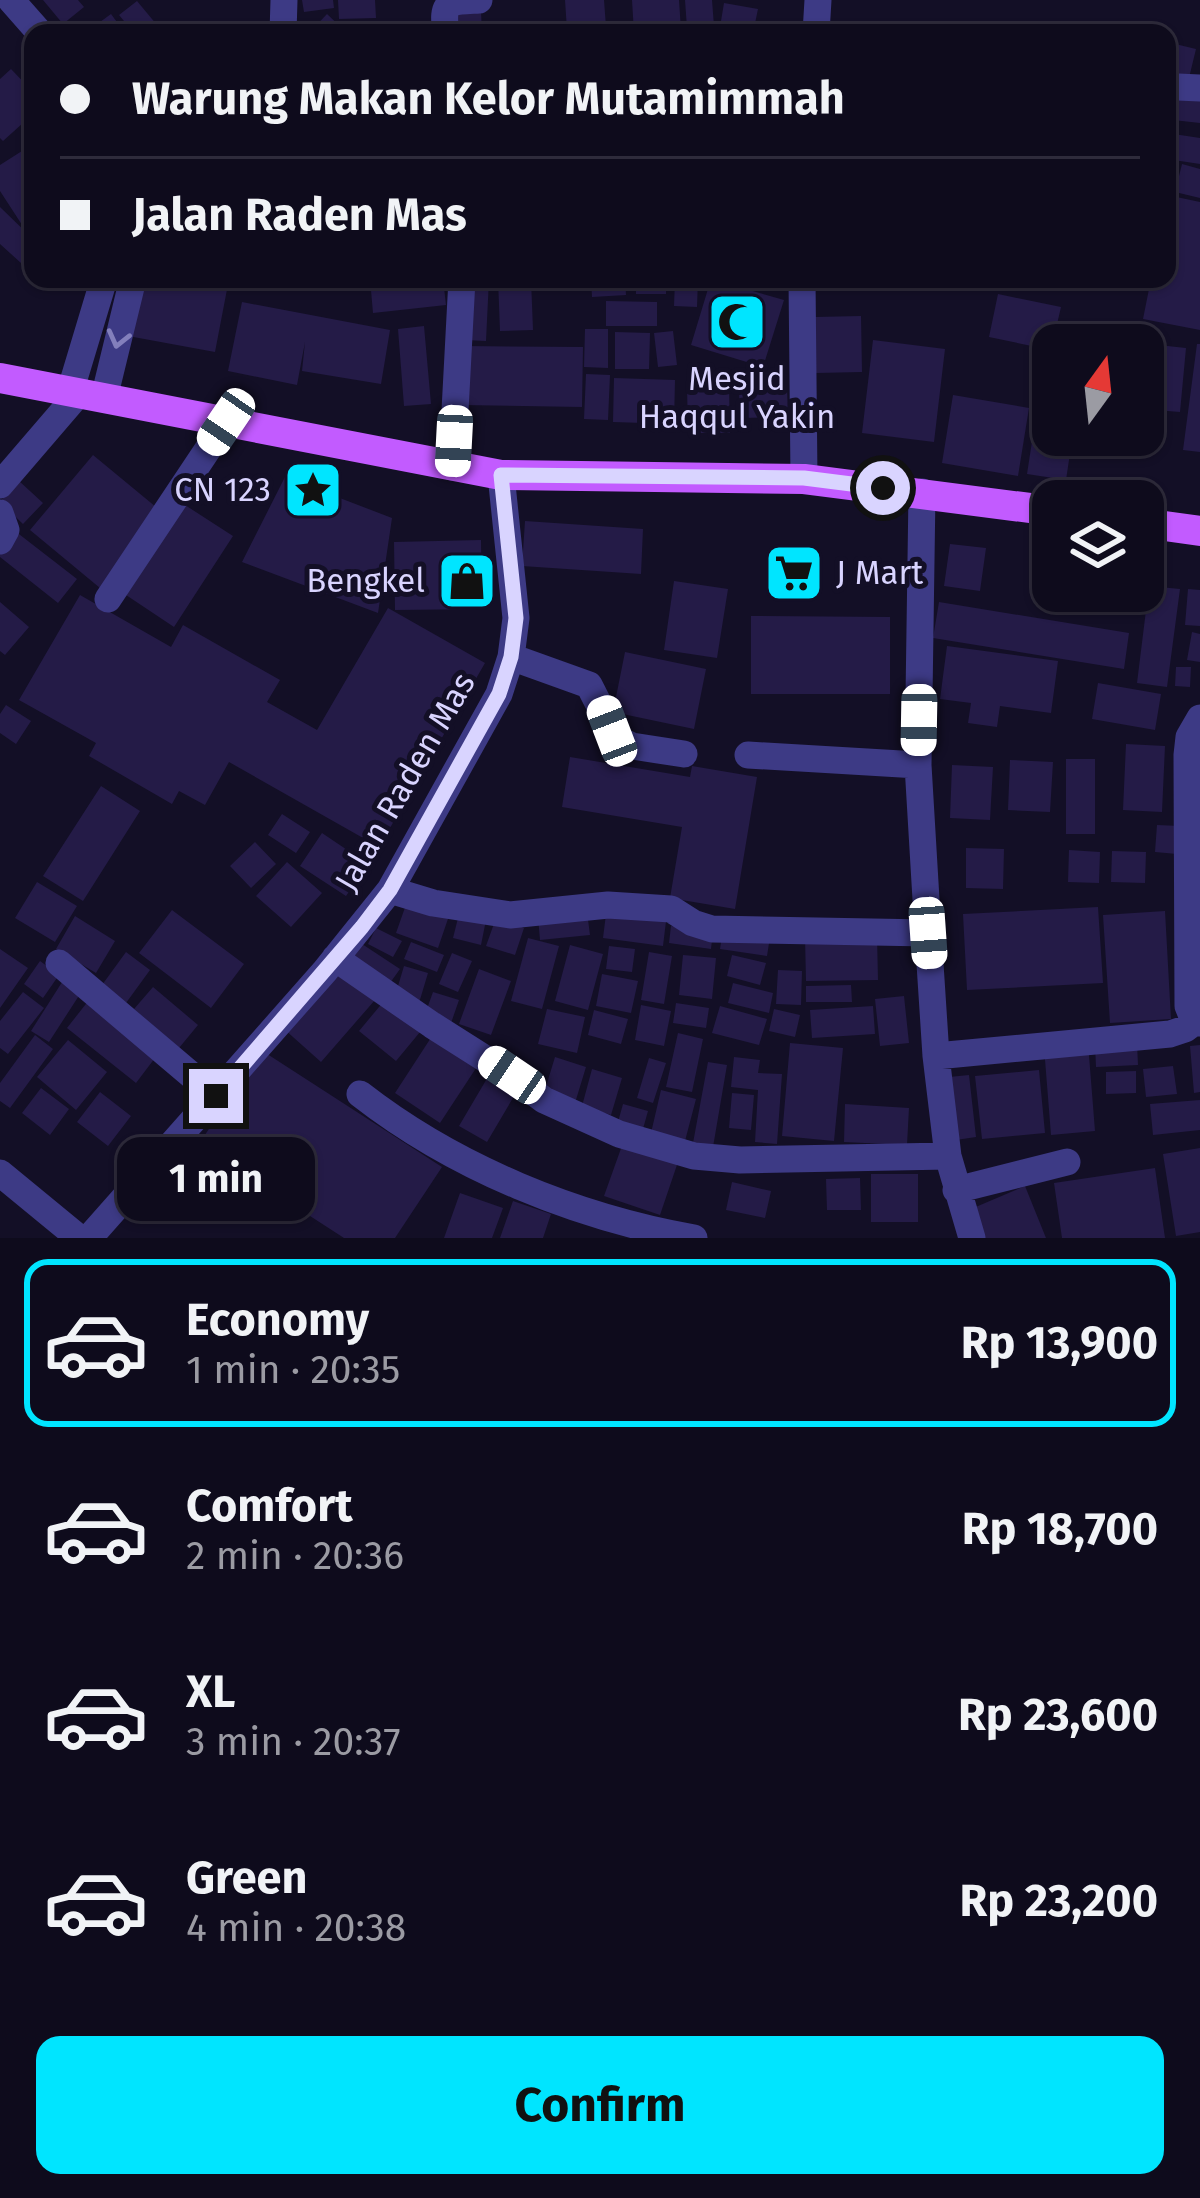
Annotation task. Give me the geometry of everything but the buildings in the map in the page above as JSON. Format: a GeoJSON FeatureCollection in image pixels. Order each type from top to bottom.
{"type":"FeatureCollection","features":[{"type":"Feature","properties":{"kind":"main road"},"geometry":{"type":"LineString","coordinates":[[0,378],[501,475],[804,478],[1032,508]]}},
{"type":"Feature","properties":{"kind":"main road"},"geometry":{"type":"LineString","coordinates":[[1164,526],[1200,531]]}},
{"type":"Feature","properties":{"kind":"street"},"geometry":{"type":"LineString","coordinates":[[11,0],[32,24]]}},
{"type":"Feature","properties":{"kind":"street"},"geometry":{"type":"LineString","coordinates":[[445,24],[449,4],[479,0]]}},
{"type":"Feature","properties":{"kind":"street"},"geometry":{"type":"LineString","coordinates":[[84,394],[102,288]]}},
{"type":"Feature","properties":{"kind":"street"},"geometry":{"type":"LineString","coordinates":[[0,485],[84,394],[129,288]]}},
{"type":"Feature","properties":{"kind":"street"},"geometry":{"type":"LineString","coordinates":[[452,467],[462,288]]}},
{"type":"Feature","properties":{"kind":"street"},"geometry":{"type":"LineString","coordinates":[[802,288],[804,478]]}},
{"type":"Feature","properties":{"kind":"street"},"geometry":{"type":"LineString","coordinates":[[108,599],[226,422]]}},
{"type":"Feature","properties":{"kind":"street","name":"Jalan Raden Mas"},"geometry":{"type":"LineString","coordinates":[[89,1238],[390,890],[499,694],[511,657],[516,618],[501,475]]}},
{"type":"Feature","properties":{"kind":"street"},"geometry":{"type":"LineString","coordinates":[[922,492],[918,765],[936,1056],[948,1156],[972,1238]]}},
{"type":"Feature","properties":{"kind":"street"},"geometry":{"type":"LineString","coordinates":[[0,513],[6,527],[0,541]]}},
{"type":"Feature","properties":{"kind":"street"},"geometry":{"type":"LineString","coordinates":[[511,657],[589,685],[616,738],[632,746],[684,754]]}},
{"type":"Feature","properties":{"kind":"street"},"geometry":{"type":"LineString","coordinates":[[936,1056],[1170,1034],[1198,1022],[1188,1006],[1186,754],[1200,718]]}},
{"type":"Feature","properties":{"kind":"street"},"geometry":{"type":"LineString","coordinates":[[748,755],[918,765]]}},
{"type":"Feature","properties":{"kind":"street"},"geometry":{"type":"LineString","coordinates":[[390,890],[433,903],[510,915],[614,904],[671,909],[712,929],[928,933]]}},
{"type":"Feature","properties":{"kind":"street"},"geometry":{"type":"LineString","coordinates":[[335,958],[544,1100],[619,1134],[694,1156],[740,1160],[948,1156]]}},
{"type":"Feature","properties":{"kind":"street"},"geometry":{"type":"LineString","coordinates":[[59,963],[216,1096]]}},
{"type":"Feature","properties":{"kind":"street"},"geometry":{"type":"LineString","coordinates":[[360,1094],[412,1129],[497,1175],[587,1211],[694,1238]]}},
{"type":"Feature","properties":{"kind":"street"},"geometry":{"type":"LineString","coordinates":[[956,1190],[1067,1162]]}},
{"type":"Feature","properties":{"kind":"street"},"geometry":{"type":"LineString","coordinates":[[0,1173],[79,1238]]}},
{"type":"Feature","properties":{"kind":"place","name":"Mesjid Haqqul Yakin"},"geometry":{"type":"Point","coordinates":[737,322]}},
{"type":"Feature","properties":{"kind":"place","name":"CN 123"},"geometry":{"type":"Point","coordinates":[313,490]}},
{"type":"Feature","properties":{"kind":"place","name":"J Mart"},"geometry":{"type":"Point","coordinates":[794,573]}},
{"type":"Feature","properties":{"kind":"place","name":"Bengkel"},"geometry":{"type":"Point","coordinates":[467,581]}},
{"type":"Feature","properties":{"kind":"route"},"geometry":{"type":"LineString","coordinates":[[216,1096],[390,890],[499,694],[511,657],[516,618],[501,475],[804,478],[883,488]]}}]}
